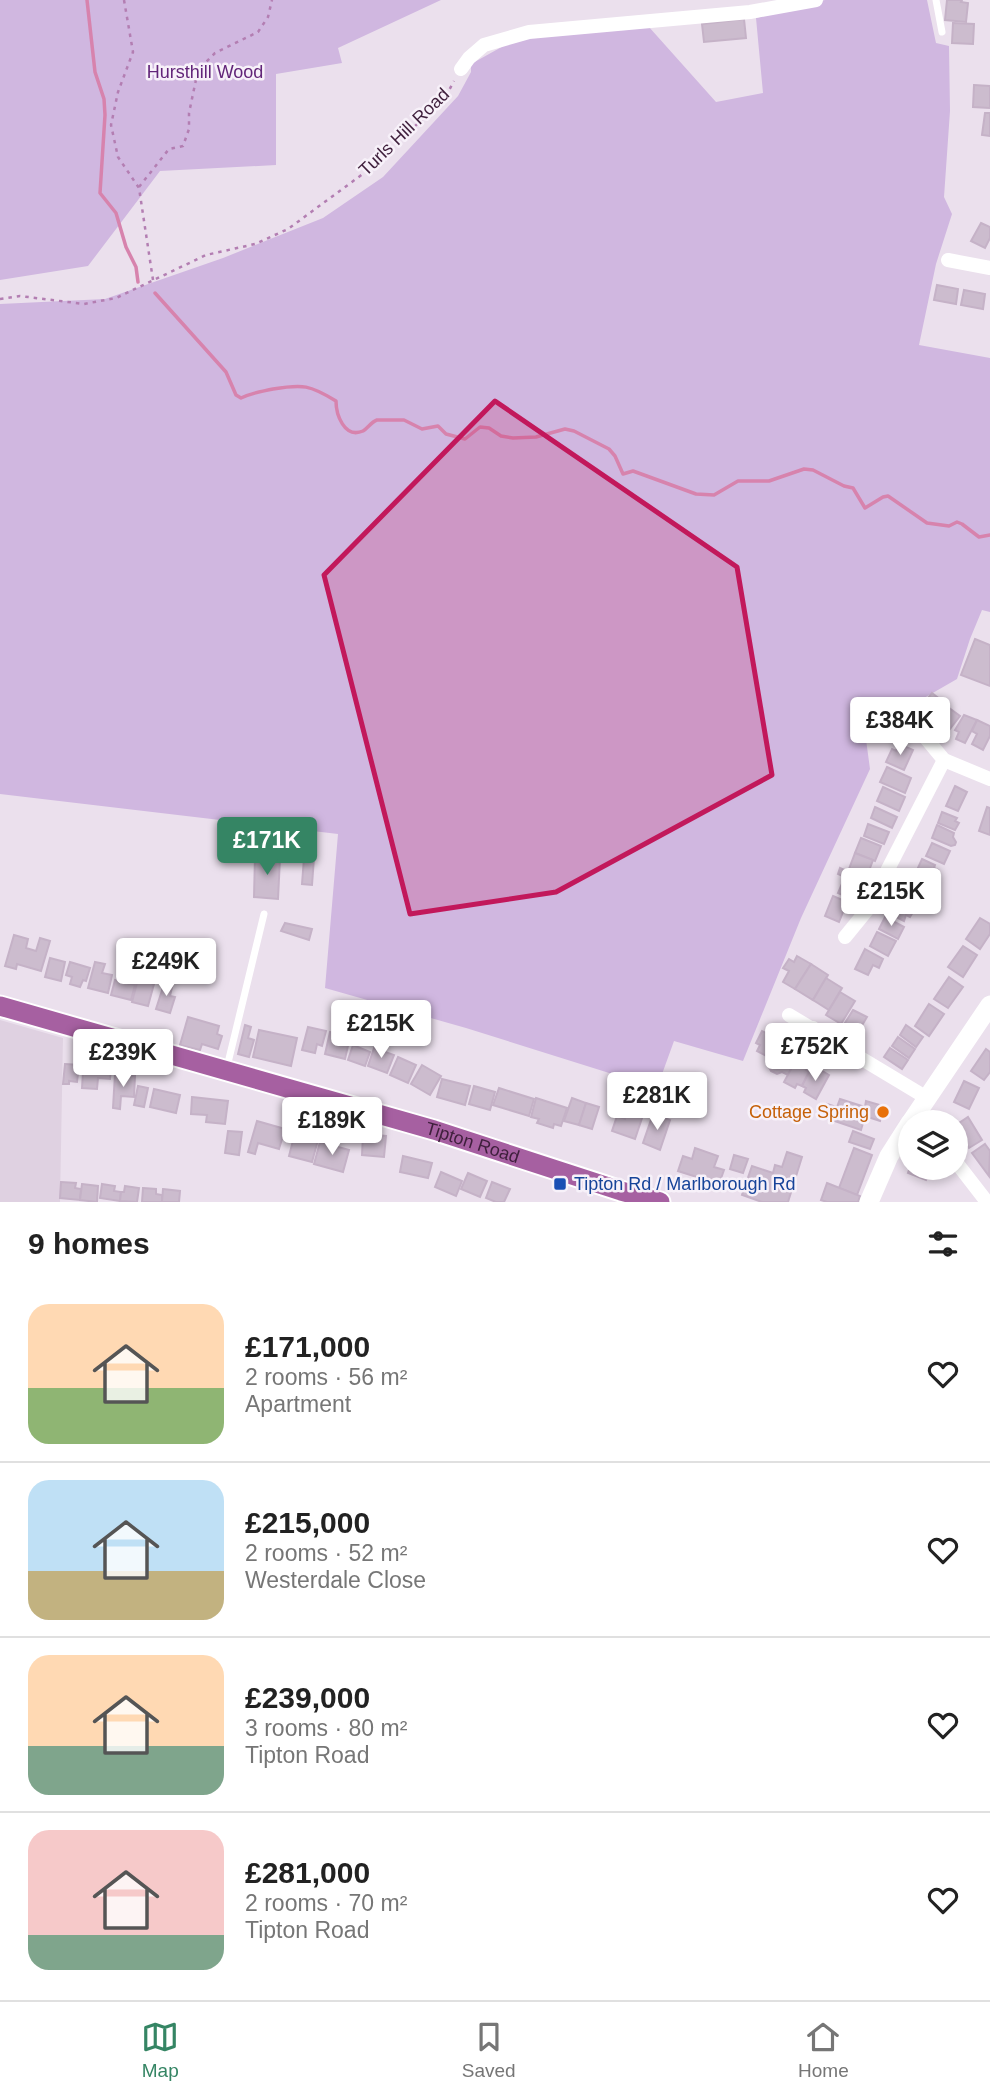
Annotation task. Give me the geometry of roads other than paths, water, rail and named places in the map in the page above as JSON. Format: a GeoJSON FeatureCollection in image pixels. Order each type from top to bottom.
{"type":"FeatureCollection","features":[{"type":"Feature","properties":{"kind":"main road","name":"Tipton Road"},"geometry":{"type":"LineString","coordinates":[[0,1006],[434,1130],[617,1197],[660,1202]]}},
{"type":"Feature","properties":{"kind":"street","name":"Turls Hill Road"},"geometry":{"type":"LineString","coordinates":[[461,69],[484,45],[529,33],[750,12],[816,0]]}},
{"type":"Feature","properties":{"kind":"street"},"geometry":{"type":"LineString","coordinates":[[948,260],[990,268]]}},
{"type":"Feature","properties":{"kind":"street"},"geometry":{"type":"LineString","coordinates":[[910,719],[944,760],[990,779]]}},
{"type":"Feature","properties":{"kind":"street"},"geometry":{"type":"LineString","coordinates":[[845,937],[867,910],[944,760]]}},
{"type":"Feature","properties":{"kind":"street"},"geometry":{"type":"LineString","coordinates":[[920,1110],[990,1005]]}},
{"type":"Feature","properties":{"kind":"street"},"geometry":{"type":"LineString","coordinates":[[789,1015],[927,1098]]}},
{"type":"Feature","properties":{"kind":"street"},"geometry":{"type":"LineString","coordinates":[[801,1045],[813,1028]]}},
{"type":"Feature","properties":{"kind":"street"},"geometry":{"type":"LineString","coordinates":[[869,1202],[889,1156],[898,1143]]}},
{"type":"Feature","properties":{"kind":"street"},"geometry":{"type":"LineString","coordinates":[[968,1177],[987,1202]]}},
{"type":"Feature","properties":{"kind":"lane"},"geometry":{"type":"LineString","coordinates":[[936,0],[942,32]]}},
{"type":"Feature","properties":{"kind":"lane"},"geometry":{"type":"LineString","coordinates":[[226,1071],[264,914]]}},
{"type":"Feature","properties":{"kind":"waterway"},"geometry":{"type":"LineString","coordinates":[[87,0],[95,72],[104,99],[100,193],[116,213],[126,247],[136,267],[138,282]]}},
{"type":"Feature","properties":{"kind":"waterway"},"geometry":{"type":"LineString","coordinates":[[155,293],[226,372],[236,395],[241,398],[257,392],[292,387],[313,389],[336,401],[342,424],[351,432],[363,431],[377,420],[404,420],[422,429],[438,426],[446,434],[465,439],[480,427],[513,438],[536,437],[565,429],[609,449],[623,474],[633,471],[696,494],[714,495],[738,481],[769,481],[804,469],[813,470],[853,488],[865,508],[888,496],[927,523],[949,526],[957,522],[979,537],[990,535]]}},
{"type":"Feature","properties":{"kind":"place","name":"Cottage Spring"},"geometry":{"type":"Point","coordinates":[883,1112]}},
{"type":"Feature","properties":{"kind":"place","name":"Tipton Rd / Marlborough Rd"},"geometry":{"type":"Point","coordinates":[560,1184]}},
{"type":"Feature","properties":{"kind":"park label","name":"Hursthill Wood"},"geometry":{"type":"Point","coordinates":[205,72]}}]}
